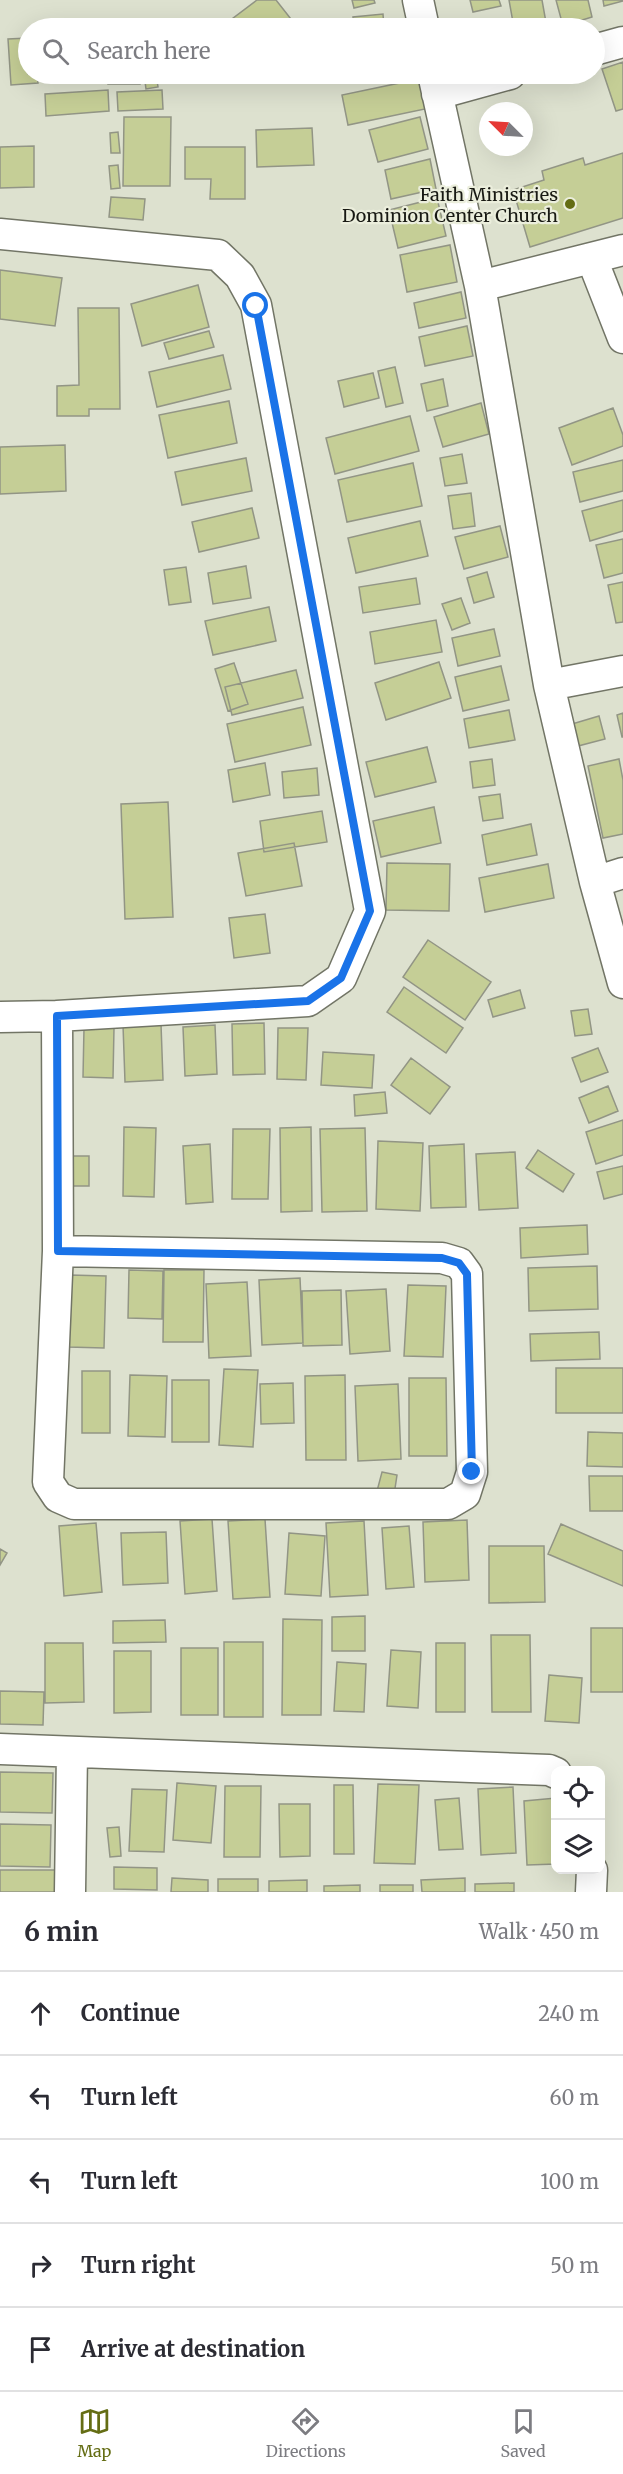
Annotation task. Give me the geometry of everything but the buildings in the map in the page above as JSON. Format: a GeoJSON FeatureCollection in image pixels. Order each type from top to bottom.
{"type":"FeatureCollection","features":[{"type":"Feature","properties":{"kind":"street"},"geometry":{"type":"LineString","coordinates":[[418,0],[422,18]]}},
{"type":"Feature","properties":{"kind":"street"},"geometry":{"type":"LineString","coordinates":[[605,47],[623,42]]}},
{"type":"Feature","properties":{"kind":"street"},"geometry":{"type":"LineString","coordinates":[[435,84],[480,286],[549,685],[594,882],[623,983]]}},
{"type":"Feature","properties":{"kind":"street"},"geometry":{"type":"LineString","coordinates":[[0,234],[218,255],[240,276],[251,296],[258,317],[370,911],[341,978],[308,1001],[57,1016],[0,1017]]}},
{"type":"Feature","properties":{"kind":"street"},"geometry":{"type":"LineString","coordinates":[[480,286],[623,250]]}},
{"type":"Feature","properties":{"kind":"street"},"geometry":{"type":"LineString","coordinates":[[592,259],[623,338]]}},
{"type":"Feature","properties":{"kind":"street"},"geometry":{"type":"LineString","coordinates":[[549,685],[623,671]]}},
{"type":"Feature","properties":{"kind":"street"},"geometry":{"type":"LineString","coordinates":[[594,882],[623,873]]}},
{"type":"Feature","properties":{"kind":"street"},"geometry":{"type":"LineString","coordinates":[[57,1016],[58,1251],[48,1482],[58,1497],[74,1504],[448,1504],[465,1494],[472,1472],[467,1274],[459,1263],[442,1258],[58,1251]]}},
{"type":"Feature","properties":{"kind":"street"},"geometry":{"type":"LineString","coordinates":[[0,1749],[551,1771]]}},
{"type":"Feature","properties":{"kind":"street"},"geometry":{"type":"LineString","coordinates":[[70,1892],[72,1752]]}},
{"type":"Feature","properties":{"kind":"street"},"geometry":{"type":"LineString","coordinates":[[591,1892],[592,1874]]}},
{"type":"Feature","properties":{"kind":"place","name":"Faith Ministries Dominion Center Church"},"geometry":{"type":"Point","coordinates":[570,204]}},
{"type":"Feature","properties":{"kind":"route"},"geometry":{"type":"LineString","coordinates":[[256,306],[370,911],[341,978],[308,1001],[57,1016],[58,1251],[442,1258],[459,1263],[467,1274],[472,1472]]}}]}
